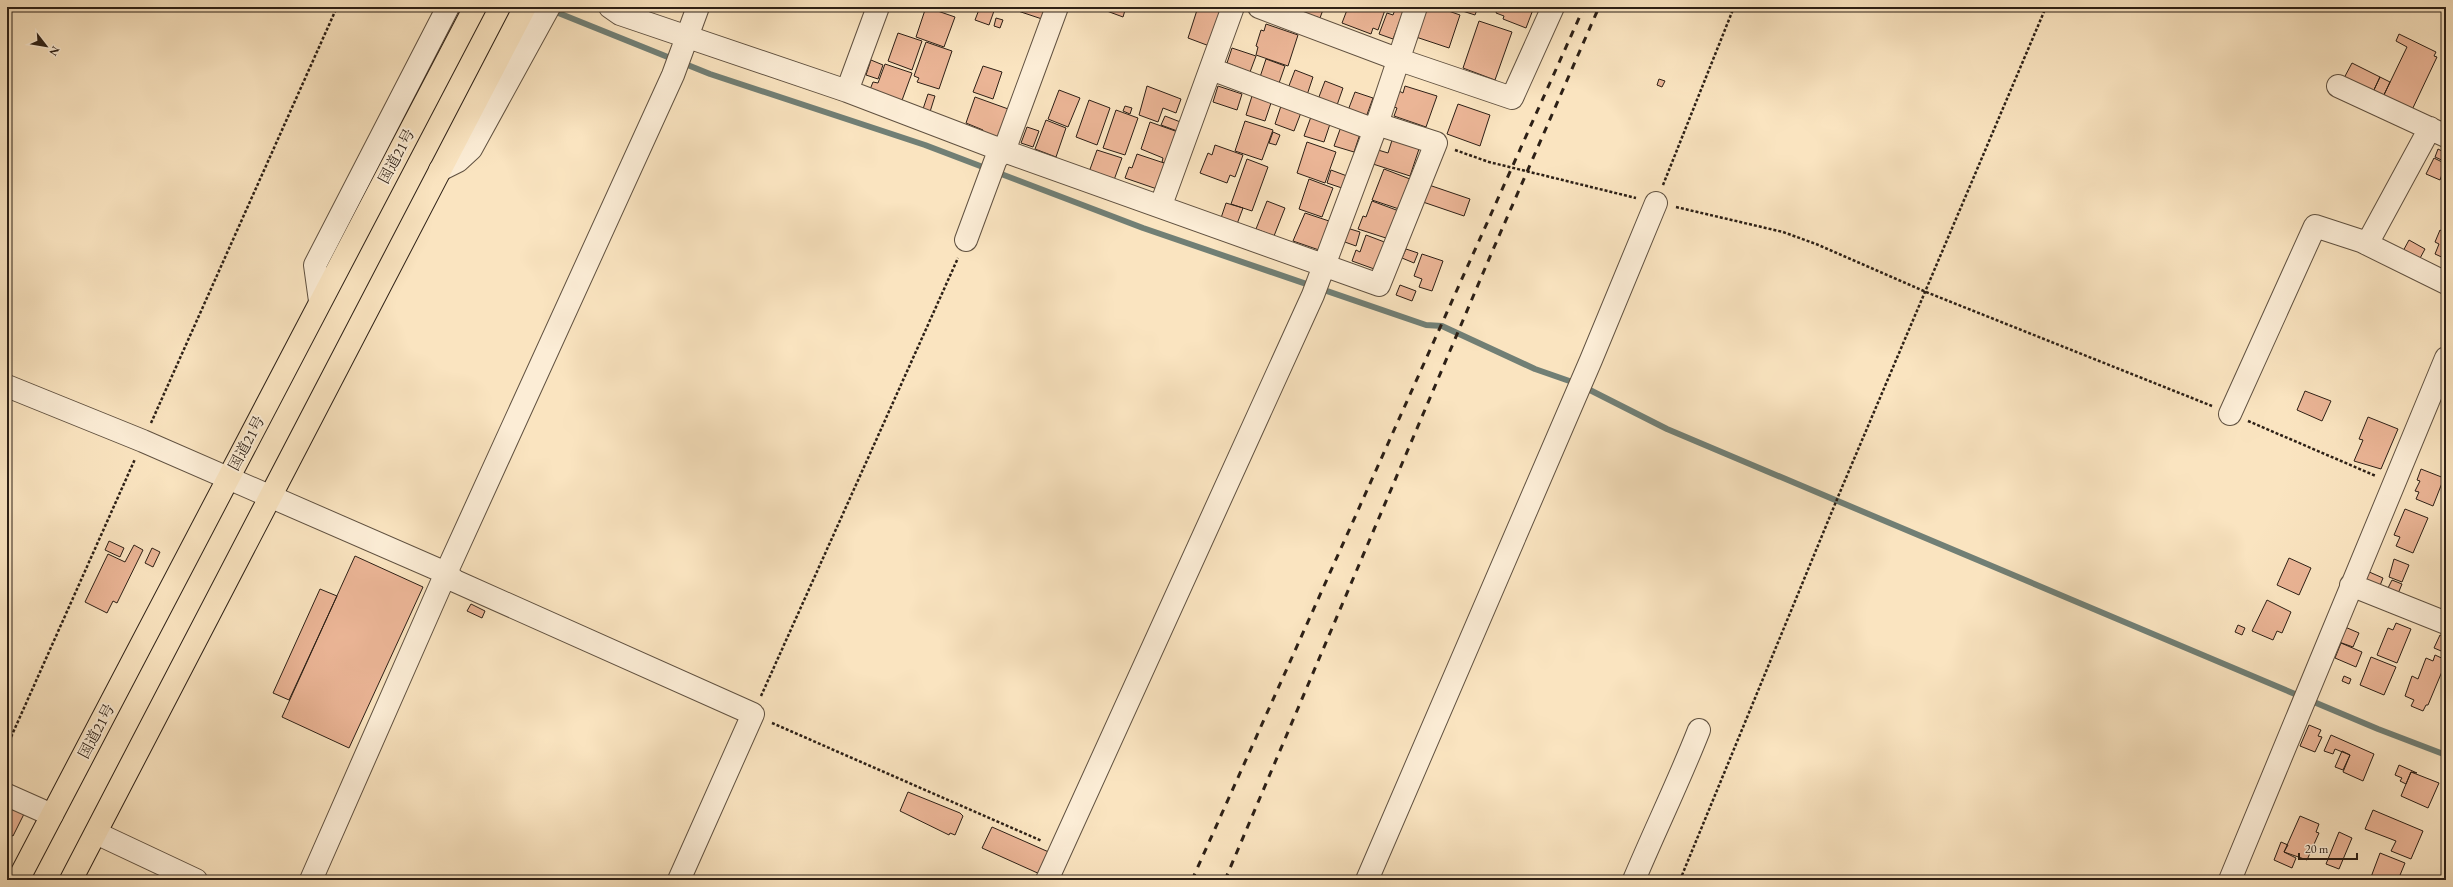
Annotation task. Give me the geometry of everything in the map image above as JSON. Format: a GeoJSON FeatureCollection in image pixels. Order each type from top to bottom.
{"type":"FeatureCollection","features":[{"type":"Feature","properties":{"kind":"highway","name":"国道21号"},"geometry":{"type":"LineString","coordinates":[[18,880],[475,7]]}},
{"type":"Feature","properties":{"kind":"highway"},"geometry":{"type":"LineString","coordinates":[[71,880],[525,7]]}},
{"type":"Feature","properties":{"kind":"street"},"geometry":{"type":"LineString","coordinates":[[320,301],[315,265],[448,7]]}},
{"type":"Feature","properties":{"kind":"street"},"geometry":{"type":"LineString","coordinates":[[440,170],[458,161],[471,149],[549,7]]}},
{"type":"Feature","properties":{"kind":"street"},"geometry":{"type":"LineString","coordinates":[[610,7],[620,14],[684,44],[847,91],[996,163],[1161,205],[1322,269],[1379,285],[1436,143],[1376,127],[1211,69]]}},
{"type":"Feature","properties":{"kind":"street"},"geometry":{"type":"LineString","coordinates":[[311,880],[446,573],[673,75],[698,7]]}},
{"type":"Feature","properties":{"kind":"street"},"geometry":{"type":"LineString","coordinates":[[847,91],[878,7]]}},
{"type":"Feature","properties":{"kind":"street"},"geometry":{"type":"LineString","coordinates":[[966,240],[1056,7]]}},
{"type":"Feature","properties":{"kind":"street"},"geometry":{"type":"LineString","coordinates":[[1161,205],[1233,7]]}},
{"type":"Feature","properties":{"kind":"street"},"geometry":{"type":"LineString","coordinates":[[1259,7],[1397,59],[1512,98],[1553,7]]}},
{"type":"Feature","properties":{"kind":"street"},"geometry":{"type":"LineString","coordinates":[[1047,880],[1312,295],[1376,127],[1397,59],[1416,7]]}},
{"type":"Feature","properties":{"kind":"street"},"geometry":{"type":"LineString","coordinates":[[2338,86],[2438,132],[2367,244]]}},
{"type":"Feature","properties":{"kind":"street"},"geometry":{"type":"LineString","coordinates":[[1367,880],[1591,360],[1656,203]]}},
{"type":"Feature","properties":{"kind":"street"},"geometry":{"type":"LineString","coordinates":[[2230,414],[2315,226],[2367,244],[2446,283]]}},
{"type":"Feature","properties":{"kind":"street"},"geometry":{"type":"LineString","coordinates":[[2230,880],[2307,695],[2392,484],[2446,358]]}},
{"type":"Feature","properties":{"kind":"street"},"geometry":{"type":"LineString","coordinates":[[7,386],[143,441],[446,573],[456,581],[752,714],[679,880]]}},
{"type":"Feature","properties":{"kind":"street"},"geometry":{"type":"LineString","coordinates":[[2351,585],[2446,623]]}},
{"type":"Feature","properties":{"kind":"street"},"geometry":{"type":"LineString","coordinates":[[1634,880],[1664,808],[1679,781],[1699,730]]}},
{"type":"Feature","properties":{"kind":"street"},"geometry":{"type":"LineString","coordinates":[[7,795],[52,815]]}},
{"type":"Feature","properties":{"kind":"street"},"geometry":{"type":"LineString","coordinates":[[96,833],[196,880]]}},
{"type":"Feature","properties":{"kind":"path"},"geometry":{"type":"LineString","coordinates":[[7,746],[337,7]]}},
{"type":"Feature","properties":{"kind":"path"},"geometry":{"type":"LineString","coordinates":[[1656,203],[1734,7]]}},
{"type":"Feature","properties":{"kind":"path"},"geometry":{"type":"LineString","coordinates":[[1680,880],[1840,492],[2046,7]]}},
{"type":"Feature","properties":{"kind":"path"},"geometry":{"type":"LineString","coordinates":[[1436,143],[1489,162],[1656,203],[1783,232],[1926,292],[2230,414],[2392,484]]}},
{"type":"Feature","properties":{"kind":"path"},"geometry":{"type":"LineString","coordinates":[[966,240],[752,714],[1061,849]]}},
{"type":"Feature","properties":{"kind":"building"},"geometry":{"type":"Polygon","coordinates":[[[926,7],[955,17],[944,47],[916,37],[926,7]]]}},
{"type":"Feature","properties":{"kind":"building"},"geometry":{"type":"Polygon","coordinates":[[[980,7],[994,11],[989,25],[975,20],[980,7]]]}},
{"type":"Feature","properties":{"kind":"building"},"geometry":{"type":"Polygon","coordinates":[[[1019,7],[1047,7],[1042,19],[1018,11],[1019,7]]]}},
{"type":"Feature","properties":{"kind":"building"},"geometry":{"type":"Polygon","coordinates":[[[1096,7],[1126,7],[1123,17],[1096,7]]]}},
{"type":"Feature","properties":{"kind":"building"},"geometry":{"type":"Polygon","coordinates":[[[1198,7],[1206,7],[1223,13],[1212,47],[1188,38],[1198,7]]]}},
{"type":"Feature","properties":{"kind":"building"},"geometry":{"type":"Polygon","coordinates":[[[1303,7],[1324,7],[1320,18],[1301,12],[1303,7]]]}},
{"type":"Feature","properties":{"kind":"building"},"geometry":{"type":"Polygon","coordinates":[[[1351,7],[1386,7],[1378,30],[1373,28],[1371,34],[1342,23],[1347,10],[1350,11],[1351,7]]]}},
{"type":"Feature","properties":{"kind":"building"},"geometry":{"type":"Polygon","coordinates":[[[1396,7],[1405,7],[1393,39],[1379,34],[1387,13],[1393,15],[1396,7]]]}},
{"type":"Feature","properties":{"kind":"building"},"geometry":{"type":"Polygon","coordinates":[[[1427,7],[1437,7],[1460,15],[1449,48],[1416,37],[1427,7]]]}},
{"type":"Feature","properties":{"kind":"building"},"geometry":{"type":"Polygon","coordinates":[[[1450,7],[1478,7],[1475,15],[1450,7]]]}},
{"type":"Feature","properties":{"kind":"building"},"geometry":{"type":"Polygon","coordinates":[[[1498,7],[1534,7],[1526,28],[1503,19],[1504,16],[1496,13],[1498,7]]]}},
{"type":"Feature","properties":{"kind":"building"},"geometry":{"type":"Polygon","coordinates":[[[996,18],[1003,20],[1000,28],[994,26],[996,18]]]}},
{"type":"Feature","properties":{"kind":"building"},"geometry":{"type":"Polygon","coordinates":[[[1479,21],[1512,32],[1495,80],[1463,68],[1479,21]]]}},
{"type":"Feature","properties":{"kind":"building"},"geometry":{"type":"Polygon","coordinates":[[[1266,24],[1298,35],[1288,66],[1256,55],[1258,47],[1256,46],[1261,30],[1264,31],[1266,24]]]}},
{"type":"Feature","properties":{"kind":"building"},"geometry":{"type":"Polygon","coordinates":[[[898,33],[922,41],[912,70],[888,61],[898,33]]]}},
{"type":"Feature","properties":{"kind":"building"},"geometry":{"type":"Polygon","coordinates":[[[2399,34],[2436,52],[2434,56],[2437,57],[2411,112],[2381,101],[2407,47],[2396,41],[2399,34]]]}},
{"type":"Feature","properties":{"kind":"building"},"geometry":{"type":"Polygon","coordinates":[[[926,42],[952,51],[939,89],[917,82],[919,78],[914,76],[926,42]]]}},
{"type":"Feature","properties":{"kind":"building"},"geometry":{"type":"Polygon","coordinates":[[[1232,48],[1256,56],[1250,72],[1227,63],[1232,48]]]}},
{"type":"Feature","properties":{"kind":"building"},"geometry":{"type":"Polygon","coordinates":[[[1266,59],[1285,66],[1278,86],[1259,80],[1266,59]]]}},
{"type":"Feature","properties":{"kind":"building"},"geometry":{"type":"Polygon","coordinates":[[[871,60],[883,65],[878,79],[866,75],[871,60]]]}},
{"type":"Feature","properties":{"kind":"building"},"geometry":{"type":"Polygon","coordinates":[[[2352,63],[2380,77],[2372,94],[2343,80],[2352,63]]]}},
{"type":"Feature","properties":{"kind":"building"},"geometry":{"type":"Polygon","coordinates":[[[885,64],[912,73],[901,103],[869,92],[873,82],[878,83],[885,64]]]}},
{"type":"Feature","properties":{"kind":"building"},"geometry":{"type":"Polygon","coordinates":[[[983,66],[1002,72],[993,99],[973,92],[983,66]]]}},
{"type":"Feature","properties":{"kind":"building"},"geometry":{"type":"Polygon","coordinates":[[[1295,70],[1313,77],[1306,98],[1287,91],[1295,70]]]}},
{"type":"Feature","properties":{"kind":"building"},"geometry":{"type":"Polygon","coordinates":[[[2380,77],[2390,82],[2382,99],[2372,94],[2380,77]]]}},
{"type":"Feature","properties":{"kind":"building"},"geometry":{"type":"Polygon","coordinates":[[[1659,79],[1665,81],[1662,87],[1657,85],[1659,79]]]}},
{"type":"Feature","properties":{"kind":"building"},"geometry":{"type":"Polygon","coordinates":[[[1325,81],[1343,88],[1336,108],[1317,102],[1325,81]]]}},
{"type":"Feature","properties":{"kind":"building"},"geometry":{"type":"Polygon","coordinates":[[[1147,86],[1181,99],[1176,113],[1163,108],[1158,122],[1139,115],[1147,86]]]}},
{"type":"Feature","properties":{"kind":"building"},"geometry":{"type":"Polygon","coordinates":[[[1218,86],[1242,94],[1237,110],[1213,102],[1218,86]]]}},
{"type":"Feature","properties":{"kind":"building"},"geometry":{"type":"Polygon","coordinates":[[[1405,86],[1437,96],[1426,127],[1394,116],[1397,108],[1394,107],[1399,91],[1403,93],[1405,86]]]}},
{"type":"Feature","properties":{"kind":"building"},"geometry":{"type":"Polygon","coordinates":[[[1059,90],[1080,98],[1068,127],[1048,119],[1059,90]]]}},
{"type":"Feature","properties":{"kind":"building"},"geometry":{"type":"Polygon","coordinates":[[[1355,92],[1373,98],[1365,120],[1347,113],[1355,92]]]}},
{"type":"Feature","properties":{"kind":"building"},"geometry":{"type":"Polygon","coordinates":[[[1253,93],[1272,100],[1265,121],[1246,115],[1253,93]]]}},
{"type":"Feature","properties":{"kind":"building"},"geometry":{"type":"Polygon","coordinates":[[[928,94],[935,96],[929,115],[922,112],[928,94]]]}},
{"type":"Feature","properties":{"kind":"building"},"geometry":{"type":"Polygon","coordinates":[[[975,97],[1011,110],[1003,134],[995,139],[982,134],[983,130],[966,123],[975,97]]]}},
{"type":"Feature","properties":{"kind":"building"},"geometry":{"type":"Polygon","coordinates":[[[1089,100],[1110,108],[1097,145],[1076,137],[1089,100]]]}},
{"type":"Feature","properties":{"kind":"building"},"geometry":{"type":"Polygon","coordinates":[[[1282,103],[1302,110],[1294,131],[1275,124],[1282,103]]]}},
{"type":"Feature","properties":{"kind":"building"},"geometry":{"type":"Polygon","coordinates":[[[1458,104],[1490,115],[1480,146],[1447,134],[1458,104]]]}},
{"type":"Feature","properties":{"kind":"building"},"geometry":{"type":"Polygon","coordinates":[[[1125,106],[1132,108],[1130,114],[1123,111],[1125,106]]]}},
{"type":"Feature","properties":{"kind":"building"},"geometry":{"type":"Polygon","coordinates":[[[1116,110],[1138,118],[1125,155],[1103,148],[1116,110]]]}},
{"type":"Feature","properties":{"kind":"building"},"geometry":{"type":"Polygon","coordinates":[[[1312,114],[1331,121],[1324,142],[1304,136],[1312,114]]]}},
{"type":"Feature","properties":{"kind":"building"},"geometry":{"type":"Polygon","coordinates":[[[1165,116],[1183,123],[1180,132],[1161,125],[1165,116]]]}},
{"type":"Feature","properties":{"kind":"building"},"geometry":{"type":"Polygon","coordinates":[[[1046,120],[1066,128],[1056,157],[1035,149],[1046,120]]]}},
{"type":"Feature","properties":{"kind":"building"},"geometry":{"type":"Polygon","coordinates":[[[1245,121],[1273,130],[1262,160],[1235,151],[1245,121]]]}},
{"type":"Feature","properties":{"kind":"building"},"geometry":{"type":"Polygon","coordinates":[[[1150,122],[1178,132],[1171,165],[1162,162],[1163,158],[1141,149],[1150,122]]]}},
{"type":"Feature","properties":{"kind":"building"},"geometry":{"type":"Polygon","coordinates":[[[1342,124],[1361,131],[1354,152],[1334,146],[1342,124]]]}},
{"type":"Feature","properties":{"kind":"building"},"geometry":{"type":"Polygon","coordinates":[[[1027,127],[1039,131],[1033,147],[1021,143],[1027,127]]]}},
{"type":"Feature","properties":{"kind":"building"},"geometry":{"type":"Polygon","coordinates":[[[1273,132],[1280,135],[1276,145],[1269,143],[1273,132]]]}},
{"type":"Feature","properties":{"kind":"building"},"geometry":{"type":"Polygon","coordinates":[[[1393,137],[1420,146],[1410,176],[1373,164],[1378,150],[1388,153],[1393,137]]]}},
{"type":"Feature","properties":{"kind":"building"},"geometry":{"type":"Polygon","coordinates":[[[1307,142],[1336,152],[1325,183],[1297,173],[1307,142]]]}},
{"type":"Feature","properties":{"kind":"building"},"geometry":{"type":"Polygon","coordinates":[[[1215,145],[1243,155],[1235,177],[1230,175],[1227,183],[1200,173],[1208,153],[1212,155],[1215,145]]]}},
{"type":"Feature","properties":{"kind":"building"},"geometry":{"type":"Polygon","coordinates":[[[2438,149],[2446,153],[2446,162],[2435,157],[2438,149]]]}},
{"type":"Feature","properties":{"kind":"building"},"geometry":{"type":"Polygon","coordinates":[[[1097,150],[1122,158],[1114,180],[1089,172],[1097,150]]]}},
{"type":"Feature","properties":{"kind":"building"},"geometry":{"type":"Polygon","coordinates":[[[1137,154],[1170,165],[1157,189],[1125,178],[1129,167],[1132,168],[1137,154]]]}},
{"type":"Feature","properties":{"kind":"building"},"geometry":{"type":"Polygon","coordinates":[[[2434,158],[2446,164],[2440,180],[2426,174],[2434,158]]]}},
{"type":"Feature","properties":{"kind":"building"},"geometry":{"type":"Polygon","coordinates":[[[1247,159],[1268,167],[1252,211],[1231,204],[1247,159]]]}},
{"type":"Feature","properties":{"kind":"building"},"geometry":{"type":"Polygon","coordinates":[[[1384,169],[1410,179],[1399,209],[1372,200],[1384,169]]]}},
{"type":"Feature","properties":{"kind":"building"},"geometry":{"type":"Polygon","coordinates":[[[1331,170],[1347,176],[1342,188],[1327,183],[1331,170]]]}},
{"type":"Feature","properties":{"kind":"building"},"geometry":{"type":"Polygon","coordinates":[[[1309,179],[1333,188],[1322,217],[1299,209],[1309,179]]]}},
{"type":"Feature","properties":{"kind":"building"},"geometry":{"type":"Polygon","coordinates":[[[1426,184],[1470,199],[1464,216],[1420,201],[1426,184]]]}},
{"type":"Feature","properties":{"kind":"building"},"geometry":{"type":"Polygon","coordinates":[[[1267,201],[1285,208],[1274,236],[1256,229],[1267,201]]]}},
{"type":"Feature","properties":{"kind":"building"},"geometry":{"type":"Polygon","coordinates":[[[1372,201],[1399,211],[1389,239],[1358,229],[1363,216],[1366,217],[1372,201]]]}},
{"type":"Feature","properties":{"kind":"building"},"geometry":{"type":"Polygon","coordinates":[[[1226,203],[1243,208],[1237,224],[1221,218],[1226,203]]]}},
{"type":"Feature","properties":{"kind":"building"},"geometry":{"type":"Polygon","coordinates":[[[1305,213],[1329,221],[1319,250],[1293,241],[1305,213]]]}},
{"type":"Feature","properties":{"kind":"building"},"geometry":{"type":"Polygon","coordinates":[[[1347,228],[1360,232],[1356,246],[1342,241],[1347,228]]]}},
{"type":"Feature","properties":{"kind":"building"},"geometry":{"type":"Polygon","coordinates":[[[2446,228],[2446,259],[2435,254],[2439,244],[2435,242],[2440,230],[2444,232],[2446,228]]]}},
{"type":"Feature","properties":{"kind":"building"},"geometry":{"type":"Polygon","coordinates":[[[1366,235],[1387,243],[1377,270],[1352,261],[1356,250],[1360,252],[1366,235]]]}},
{"type":"Feature","properties":{"kind":"building"},"geometry":{"type":"Polygon","coordinates":[[[2409,240],[2425,249],[2418,262],[2402,253],[2409,240]]]}},
{"type":"Feature","properties":{"kind":"building"},"geometry":{"type":"Polygon","coordinates":[[[1406,249],[1418,253],[1414,263],[1402,258],[1406,249]]]}},
{"type":"Feature","properties":{"kind":"building"},"geometry":{"type":"Polygon","coordinates":[[[1422,254],[1443,261],[1432,291],[1419,287],[1422,279],[1414,276],[1422,254]]]}},
{"type":"Feature","properties":{"kind":"building"},"geometry":{"type":"Polygon","coordinates":[[[1400,285],[1416,291],[1412,301],[1396,295],[1400,285]]]}},
{"type":"Feature","properties":{"kind":"building"},"geometry":{"type":"Polygon","coordinates":[[[2305,391],[2331,401],[2322,421],[2297,410],[2305,391]]]}},
{"type":"Feature","properties":{"kind":"building"},"geometry":{"type":"Polygon","coordinates":[[[2368,417],[2398,429],[2381,469],[2354,461],[2363,440],[2359,439],[2368,417]]]}},
{"type":"Feature","properties":{"kind":"building"},"geometry":{"type":"Polygon","coordinates":[[[2421,469],[2444,478],[2433,506],[2416,499],[2419,492],[2415,491],[2420,481],[2417,480],[2421,469]]]}},
{"type":"Feature","properties":{"kind":"building"},"geometry":{"type":"Polygon","coordinates":[[[2405,509],[2428,518],[2413,553],[2396,546],[2400,537],[2394,535],[2405,509]]]}},
{"type":"Feature","properties":{"kind":"building"},"geometry":{"type":"Polygon","coordinates":[[[109,541],[124,548],[120,557],[105,550],[109,541]]]}},
{"type":"Feature","properties":{"kind":"building"},"geometry":{"type":"Polygon","coordinates":[[[134,545],[143,550],[117,603],[113,601],[107,613],[85,602],[108,554],[125,562],[134,545]]]}},
{"type":"Feature","properties":{"kind":"building"},"geometry":{"type":"Polygon","coordinates":[[[152,548],[160,552],[153,567],[145,563],[152,548]]]}},
{"type":"Feature","properties":{"kind":"building"},"geometry":{"type":"Polygon","coordinates":[[[355,556],[423,587],[349,748],[282,717],[355,556]]]}},
{"type":"Feature","properties":{"kind":"building"},"geometry":{"type":"Polygon","coordinates":[[[2289,558],[2311,568],[2299,595],[2277,585],[2289,558]]]}},
{"type":"Feature","properties":{"kind":"building"},"geometry":{"type":"Polygon","coordinates":[[[2394,559],[2409,565],[2402,582],[2389,577],[2394,559]]]}},
{"type":"Feature","properties":{"kind":"building"},"geometry":{"type":"Polygon","coordinates":[[[2367,571],[2383,578],[2379,588],[2363,581],[2367,571]]]}},
{"type":"Feature","properties":{"kind":"building"},"geometry":{"type":"Polygon","coordinates":[[[2392,580],[2402,584],[2397,596],[2386,592],[2392,580]]]}},
{"type":"Feature","properties":{"kind":"building"},"geometry":{"type":"Polygon","coordinates":[[[320,589],[337,596],[289,700],[273,693],[320,589]]]}},
{"type":"Feature","properties":{"kind":"building"},"geometry":{"type":"Polygon","coordinates":[[[2267,600],[2291,612],[2282,633],[2277,631],[2273,640],[2252,631],[2267,600]]]}},
{"type":"Feature","properties":{"kind":"building"},"geometry":{"type":"Polygon","coordinates":[[[471,604],[485,611],[482,618],[467,611],[471,604]]]}},
{"type":"Feature","properties":{"kind":"building"},"geometry":{"type":"Polygon","coordinates":[[[2396,623],[2411,629],[2397,663],[2377,655],[2388,628],[2393,630],[2396,623]]]}},
{"type":"Feature","properties":{"kind":"building"},"geometry":{"type":"Polygon","coordinates":[[[2238,625],[2245,628],[2242,635],[2235,632],[2238,625]]]}},
{"type":"Feature","properties":{"kind":"building"},"geometry":{"type":"Polygon","coordinates":[[[2345,627],[2359,633],[2353,647],[2339,642],[2345,627]]]}},
{"type":"Feature","properties":{"kind":"building"},"geometry":{"type":"Polygon","coordinates":[[[2440,635],[2446,637],[2446,653],[2434,648],[2440,635]]]}},
{"type":"Feature","properties":{"kind":"building"},"geometry":{"type":"Polygon","coordinates":[[[2341,643],[2362,652],[2356,667],[2335,658],[2341,643]]]}},
{"type":"Feature","properties":{"kind":"building"},"geometry":{"type":"Polygon","coordinates":[[[2435,655],[2446,660],[2446,662],[2428,705],[2426,705],[2423,711],[2411,706],[2414,700],[2405,696],[2412,676],[2418,679],[2426,658],[2433,661],[2435,655]]]}},
{"type":"Feature","properties":{"kind":"building"},"geometry":{"type":"Polygon","coordinates":[[[2371,657],[2396,667],[2384,695],[2360,685],[2371,657]]]}},
{"type":"Feature","properties":{"kind":"building"},"geometry":{"type":"Polygon","coordinates":[[[2344,676],[2351,679],[2349,684],[2342,681],[2344,676]]]}},
{"type":"Feature","properties":{"kind":"building"},"geometry":{"type":"Polygon","coordinates":[[[2309,725],[2321,730],[2318,736],[2322,737],[2315,752],[2300,746],[2309,725]]]}},
{"type":"Feature","properties":{"kind":"building"},"geometry":{"type":"Polygon","coordinates":[[[2331,735],[2374,754],[2363,781],[2343,772],[2350,755],[2335,749],[2333,754],[2324,751],[2331,735]]]}},
{"type":"Feature","properties":{"kind":"building"},"geometry":{"type":"Polygon","coordinates":[[[2342,751],[2350,755],[2343,770],[2335,767],[2342,751]]]}},
{"type":"Feature","properties":{"kind":"building"},"geometry":{"type":"Polygon","coordinates":[[[2399,765],[2417,773],[2411,772],[2406,784],[2400,781],[2402,778],[2395,775],[2399,765]]]}},
{"type":"Feature","properties":{"kind":"building"},"geometry":{"type":"Polygon","coordinates":[[[2411,772],[2439,783],[2428,808],[2401,796],[2411,772]]]}},
{"type":"Feature","properties":{"kind":"building"},"geometry":{"type":"Polygon","coordinates":[[[908,792],[960,813],[963,816],[955,835],[950,833],[949,835],[900,811],[908,792]]]}},
{"type":"Feature","properties":{"kind":"building"},"geometry":{"type":"Polygon","coordinates":[[[7,804],[25,812],[13,836],[7,833],[7,804]]]}},
{"type":"Feature","properties":{"kind":"building"},"geometry":{"type":"Polygon","coordinates":[[[2373,810],[2423,831],[2411,859],[2391,851],[2396,841],[2365,829],[2373,810]]]}},
{"type":"Feature","properties":{"kind":"building"},"geometry":{"type":"Polygon","coordinates":[[[2300,816],[2319,824],[2316,832],[2319,833],[2307,860],[2284,852],[2300,816]]]}},
{"type":"Feature","properties":{"kind":"building"},"geometry":{"type":"Polygon","coordinates":[[[992,827],[1051,853],[1042,875],[982,848],[992,827]]]}},
{"type":"Feature","properties":{"kind":"building"},"geometry":{"type":"Polygon","coordinates":[[[2339,832],[2352,838],[2339,869],[2326,864],[2339,832]]]}},
{"type":"Feature","properties":{"kind":"building"},"geometry":{"type":"Polygon","coordinates":[[[2281,842],[2288,845],[2284,852],[2296,858],[2292,868],[2274,860],[2281,842]]]}},
{"type":"Feature","properties":{"kind":"building"},"geometry":{"type":"Polygon","coordinates":[[[2380,853],[2405,863],[2398,880],[2372,879],[2371,877],[2380,853]]]}},
{"type":"Feature","properties":{"kind":"waterway"},"geometry":{"type":"LineString","coordinates":[[551,10],[710,74],[925,145],[1143,228],[1426,325],[1442,326],[1535,369],[1578,384],[1667,429],[2378,729],[2446,755]]}},
{"type":"Feature","properties":{"kind":"railway"},"geometry":{"type":"LineString","coordinates":[[1192,880],[1584,7]]}},
{"type":"Feature","properties":{"kind":"railway"},"geometry":{"type":"LineString","coordinates":[[1225,880],[1492,252],[1599,7]]}}]}
